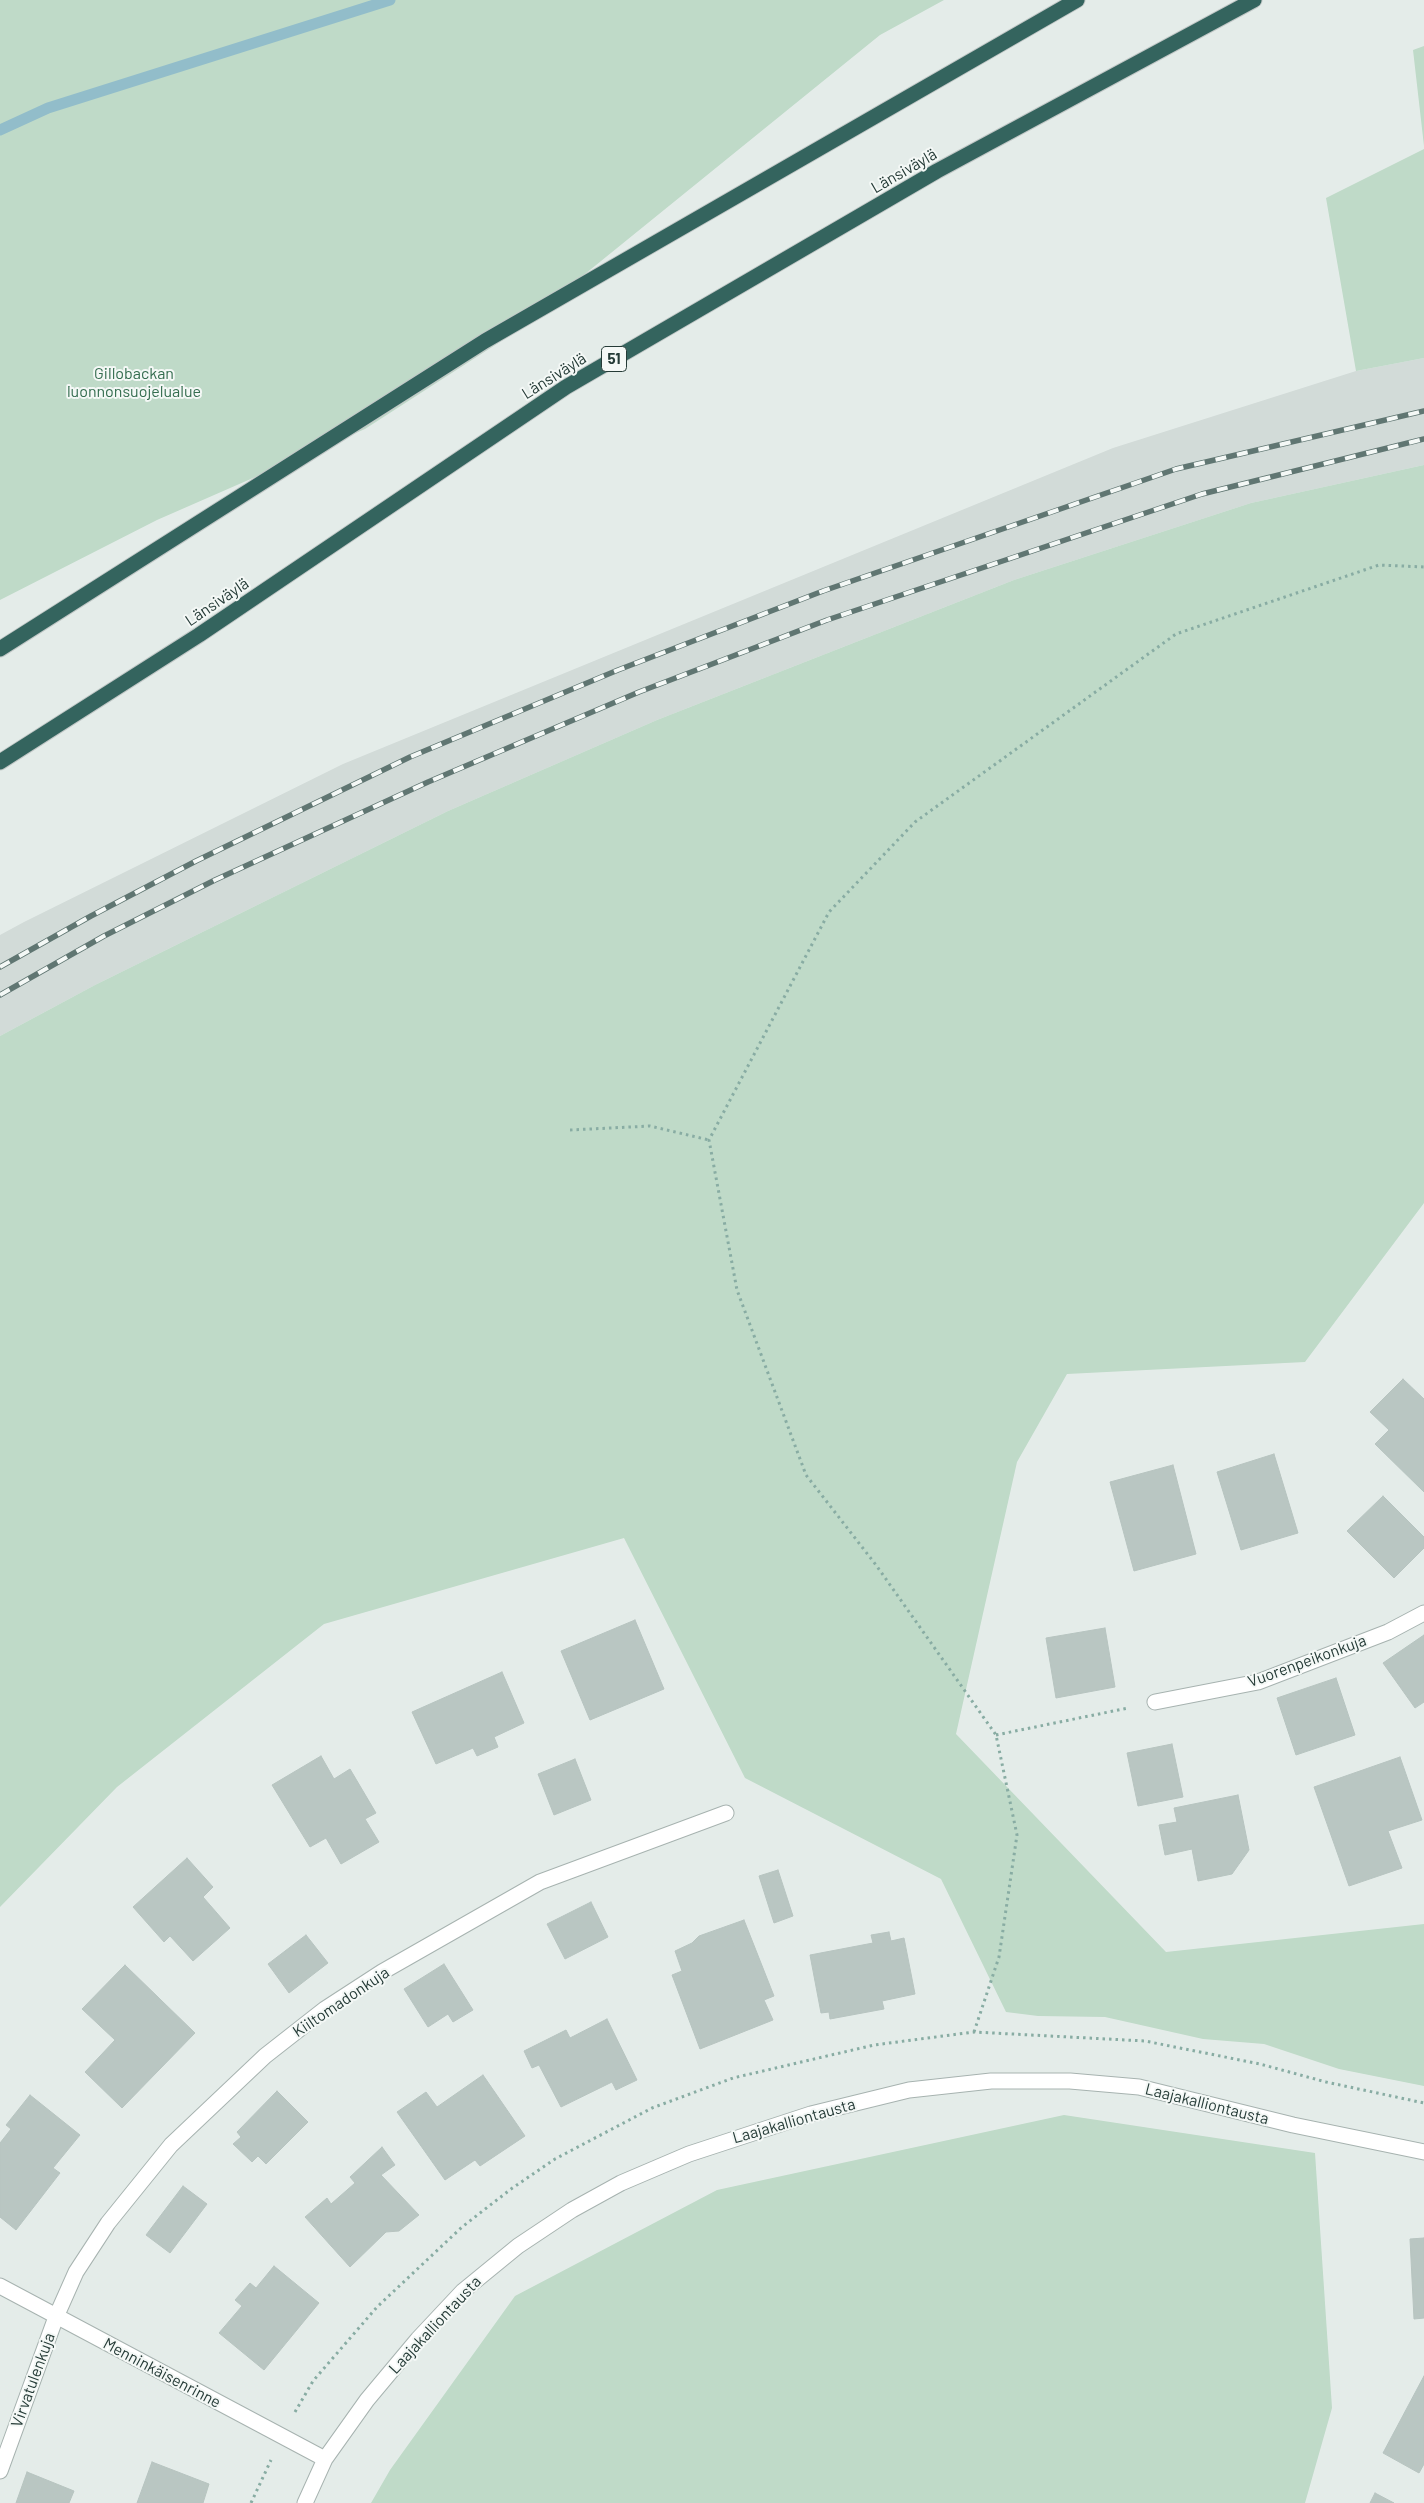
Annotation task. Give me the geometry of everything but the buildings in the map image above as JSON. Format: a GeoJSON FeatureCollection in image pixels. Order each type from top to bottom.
{"type":"FeatureCollection","features":[{"type":"Feature","properties":{"kind":"highway"},"geometry":{"type":"LineString","coordinates":[[0,649],[485,341],[1077,0]]}},
{"type":"Feature","properties":{"kind":"highway","name":"Länsiväylä"},"geometry":{"type":"LineString","coordinates":[[0,762],[199,635],[566,387],[937,171],[1254,0]]}},
{"type":"Feature","properties":{"kind":"street","name":"Vuorenpeikonkuja"},"geometry":{"type":"LineString","coordinates":[[1155,1702],[1258,1682],[1388,1632],[1424,1612]]}},
{"type":"Feature","properties":{"kind":"street","name":"Kiiltomadonkuja"},"geometry":{"type":"LineString","coordinates":[[56,2317],[76,2272],[108,2223],[171,2146],[265,2056],[324,2009],[382,1972],[540,1882],[726,1813]]}},
{"type":"Feature","properties":{"kind":"street","name":"Laajakalliontausta"},"geometry":{"type":"LineString","coordinates":[[305,2503],[325,2459],[367,2400],[418,2339],[463,2291],[518,2246],[572,2210],[621,2183],[690,2154],[810,2114],[910,2090],[991,2080],[1070,2081],[1139,2087],[1293,2125],[1424,2152]]}},
{"type":"Feature","properties":{"kind":"street","name":"Menninkäisenrinne"},"geometry":{"type":"LineString","coordinates":[[0,2286],[325,2459]]}},
{"type":"Feature","properties":{"kind":"street","name":"Virvatulenkuja"},"geometry":{"type":"LineString","coordinates":[[0,2471],[56,2317]]}},
{"type":"Feature","properties":{"kind":"path"},"geometry":{"type":"LineString","coordinates":[[974,2032],[999,1957],[1017,1835],[996,1735],[876,1565],[806,1475],[737,1290],[709,1140],[829,912],[915,822],[1176,634],[1379,565],[1424,567]]}},
{"type":"Feature","properties":{"kind":"path"},"geometry":{"type":"LineString","coordinates":[[570,1130],[650,1126],[709,1140]]}},
{"type":"Feature","properties":{"kind":"path"},"geometry":{"type":"LineString","coordinates":[[996,1735],[1155,1702]]}},
{"type":"Feature","properties":{"kind":"shaded area"},"geometry":{"type":"Polygon","coordinates":[[[1424,358],[1424,465],[1251,503],[1014,580],[657,720],[448,811],[95,985],[0,1036],[0,935],[343,764],[1113,448],[1356,371],[1424,358]]]}},
{"type":"Feature","properties":{"kind":"green space","name":"Gillobackan luonnonsuojelualue"},"geometry":{"type":"Polygon","coordinates":[[[0,0],[944,0],[880,35],[506,338],[365,429],[157,520],[0,600],[0,0]]]}},
{"type":"Feature","properties":{"kind":"green space"},"geometry":{"type":"Polygon","coordinates":[[[1424,46],[1424,146],[1413,50],[1424,46]]]}},
{"type":"Feature","properties":{"kind":"green space"},"geometry":{"type":"Polygon","coordinates":[[[1424,149],[1424,358],[1356,371],[1326,198],[1424,149]]]}},
{"type":"Feature","properties":{"kind":"green space"},"geometry":{"type":"Polygon","coordinates":[[[1424,465],[1424,1203],[1305,1362],[1067,1374],[1017,1462],[956,1734],[1166,1952],[1424,1924],[1424,2086],[1339,2069],[1264,2044],[1203,2039],[1105,2017],[1038,2016],[1006,2012],[941,1879],[745,1778],[624,1538],[324,1624],[117,1787],[0,1907],[0,1036],[95,985],[448,811],[657,720],[1014,580],[1251,503],[1424,465]]]}},
{"type":"Feature","properties":{"kind":"green space"},"geometry":{"type":"Polygon","coordinates":[[[1064,2115],[1315,2153],[1332,2408],[1305,2503],[371,2503],[390,2470],[515,2296],[717,2190],[1064,2115]]]}},
{"type":"Feature","properties":{"kind":"waterway"},"geometry":{"type":"LineString","coordinates":[[0,130],[48,108],[390,0]]}},
{"type":"Feature","properties":{"kind":"railway"},"geometry":{"type":"LineString","coordinates":[[0,967],[91,916],[196,861],[410,757],[618,670],[823,591],[1176,469],[1424,411]]}},
{"type":"Feature","properties":{"kind":"railway"},"geometry":{"type":"LineString","coordinates":[[0,995],[104,936],[215,880],[428,782],[639,692],[827,620],[1202,494],[1424,439]]}}]}
